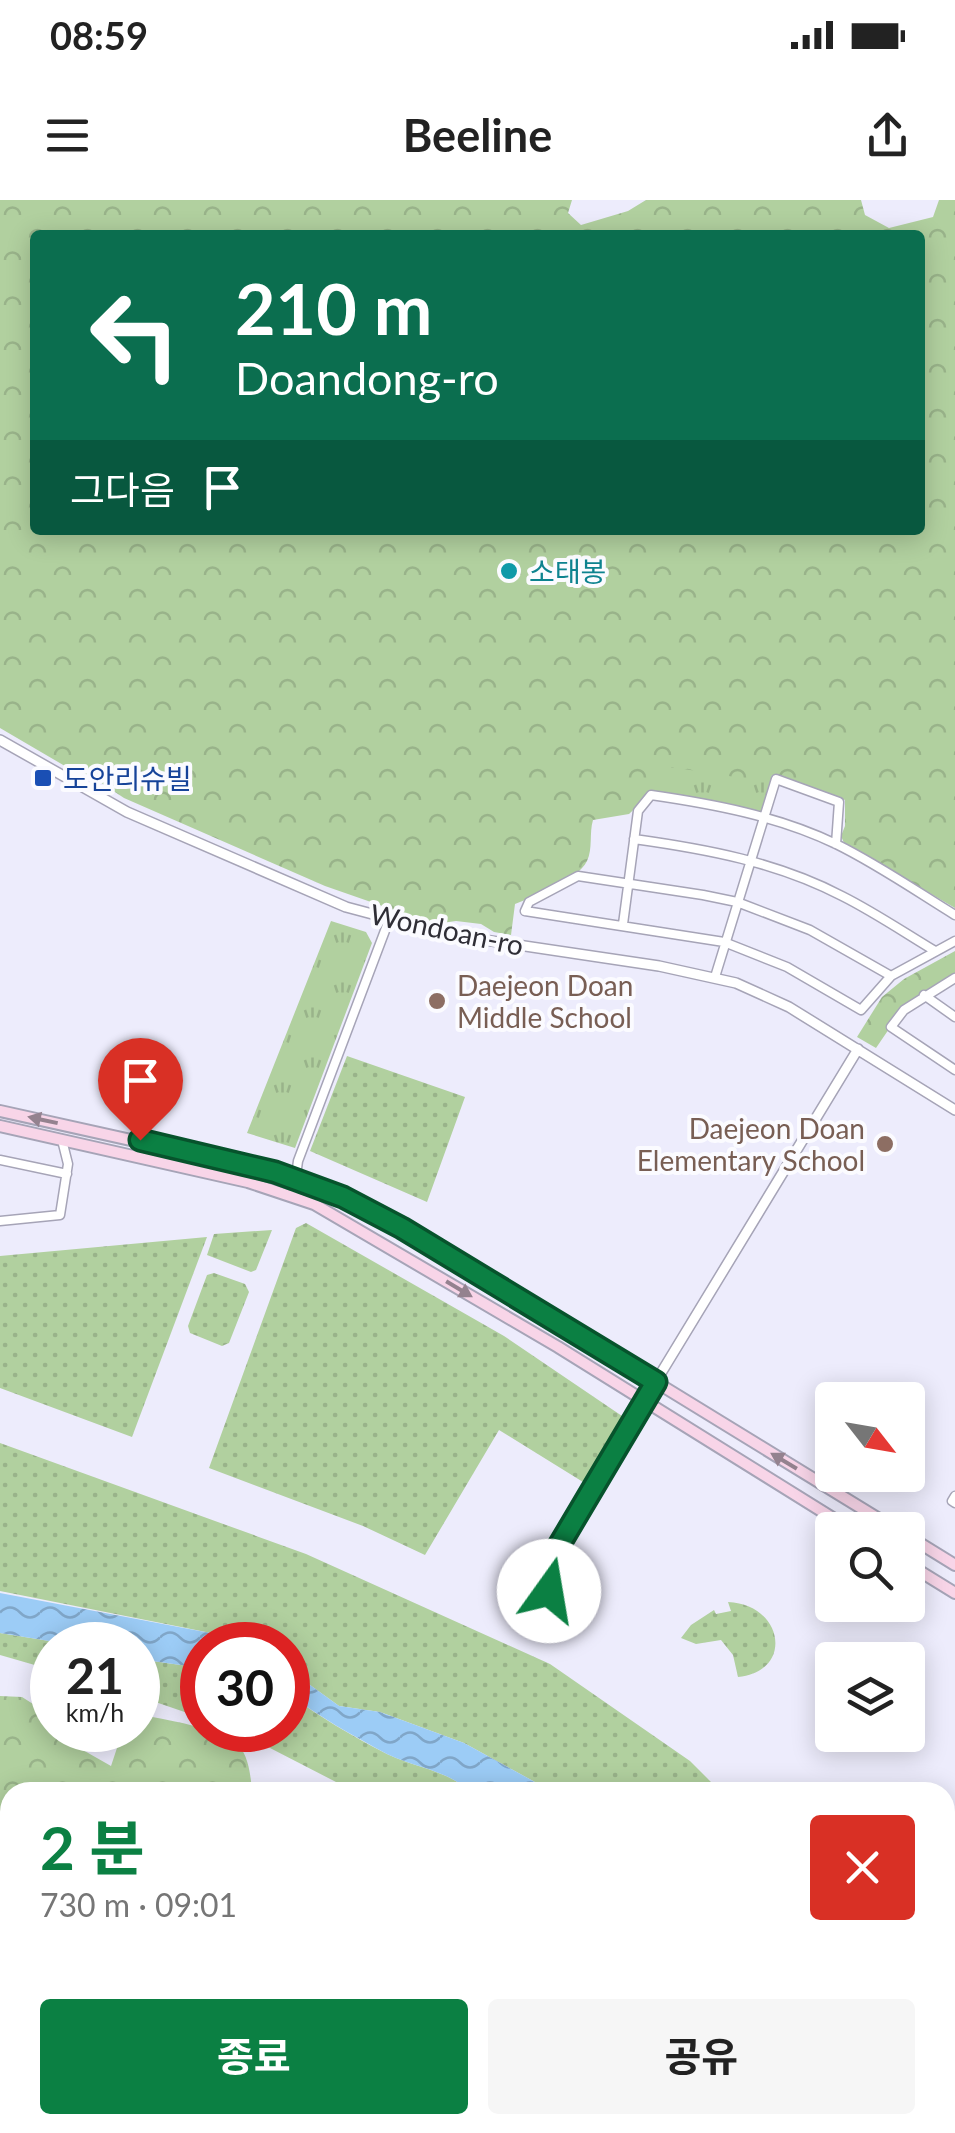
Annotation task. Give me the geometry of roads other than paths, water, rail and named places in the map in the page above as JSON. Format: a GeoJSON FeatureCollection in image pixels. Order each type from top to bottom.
{"type":"FeatureCollection","features":[{"type":"Feature","properties":{"kind":"main road"},"geometry":{"type":"LineString","coordinates":[[0,1111],[295,1178],[343,1197],[402,1228],[868,1512]]}},
{"type":"Feature","properties":{"kind":"main road"},"geometry":{"type":"LineString","coordinates":[[0,1126],[248,1182],[340,1218],[823,1512]]}},
{"type":"Feature","properties":{"kind":"main road"},"geometry":{"type":"LineString","coordinates":[[925,1547],[955,1566]]}},
{"type":"Feature","properties":{"kind":"main road"},"geometry":{"type":"LineString","coordinates":[[925,1574],[955,1593]]}},
{"type":"Feature","properties":{"kind":"street","name":"Wondoan-ro"},"geometry":{"type":"LineString","coordinates":[[0,740],[140,818],[346,907],[488,941],[714,976],[776,1000],[955,1110]]}},
{"type":"Feature","properties":{"kind":"street"},"geometry":{"type":"LineString","coordinates":[[714,976],[776,779],[838,802],[836,844]]}},
{"type":"Feature","properties":{"kind":"street"},"geometry":{"type":"LineString","coordinates":[[623,924],[638,812],[651,796],[764,818],[836,844],[955,915]]}},
{"type":"Feature","properties":{"kind":"street"},"geometry":{"type":"LineString","coordinates":[[634,839],[751,860],[839,894],[936,951]]}},
{"type":"Feature","properties":{"kind":"street"},"geometry":{"type":"LineString","coordinates":[[892,976],[810,930],[738,902],[578,876],[529,902],[525,911],[724,942],[787,967],[861,1010],[892,976],[955,941]]}},
{"type":"Feature","properties":{"kind":"street"},"geometry":{"type":"LineString","coordinates":[[292,1196],[295,1178],[389,920]]}},
{"type":"Feature","properties":{"kind":"street"},"geometry":{"type":"LineString","coordinates":[[955,978],[904,1010],[891,1028],[955,1070]]}},
{"type":"Feature","properties":{"kind":"street"},"geometry":{"type":"LineString","coordinates":[[924,995],[955,1016]]}},
{"type":"Feature","properties":{"kind":"street"},"geometry":{"type":"LineString","coordinates":[[548,1564],[858,1049]]}},
{"type":"Feature","properties":{"kind":"street"},"geometry":{"type":"LineString","coordinates":[[0,1221],[60,1215],[68,1169],[62,1140]]}},
{"type":"Feature","properties":{"kind":"street"},"geometry":{"type":"LineString","coordinates":[[68,1169],[86,1145]]}},
{"type":"Feature","properties":{"kind":"street"},"geometry":{"type":"LineString","coordinates":[[0,1160],[68,1169]]}},
{"type":"Feature","properties":{"kind":"water"},"geometry":{"type":"Polygon","coordinates":[[[0,1593],[152,1622],[30,1622],[30,1638],[0,1633],[0,1593]]]}},
{"type":"Feature","properties":{"kind":"water"},"geometry":{"type":"Polygon","coordinates":[[[160,1623],[180,1627],[180,1665],[160,1662],[160,1623]]]}},
{"type":"Feature","properties":{"kind":"water"},"geometry":{"type":"Polygon","coordinates":[[[310,1685],[339,1706],[380,1712],[464,1743],[535,1782],[457,1782],[387,1754],[310,1708],[310,1685]]]}},
{"type":"Feature","properties":{"kind":"place","name":"소태봉"},"geometry":{"type":"Point","coordinates":[509,571]}},
{"type":"Feature","properties":{"kind":"place","name":"도안리슈빌"},"geometry":{"type":"Point","coordinates":[43,778]}},
{"type":"Feature","properties":{"kind":"place","name":"Daejeon Doan Middle School"},"geometry":{"type":"Point","coordinates":[437,1001]}},
{"type":"Feature","properties":{"kind":"place","name":"Daejeon Doan Elementary School"},"geometry":{"type":"Point","coordinates":[885,1144]}}]}
